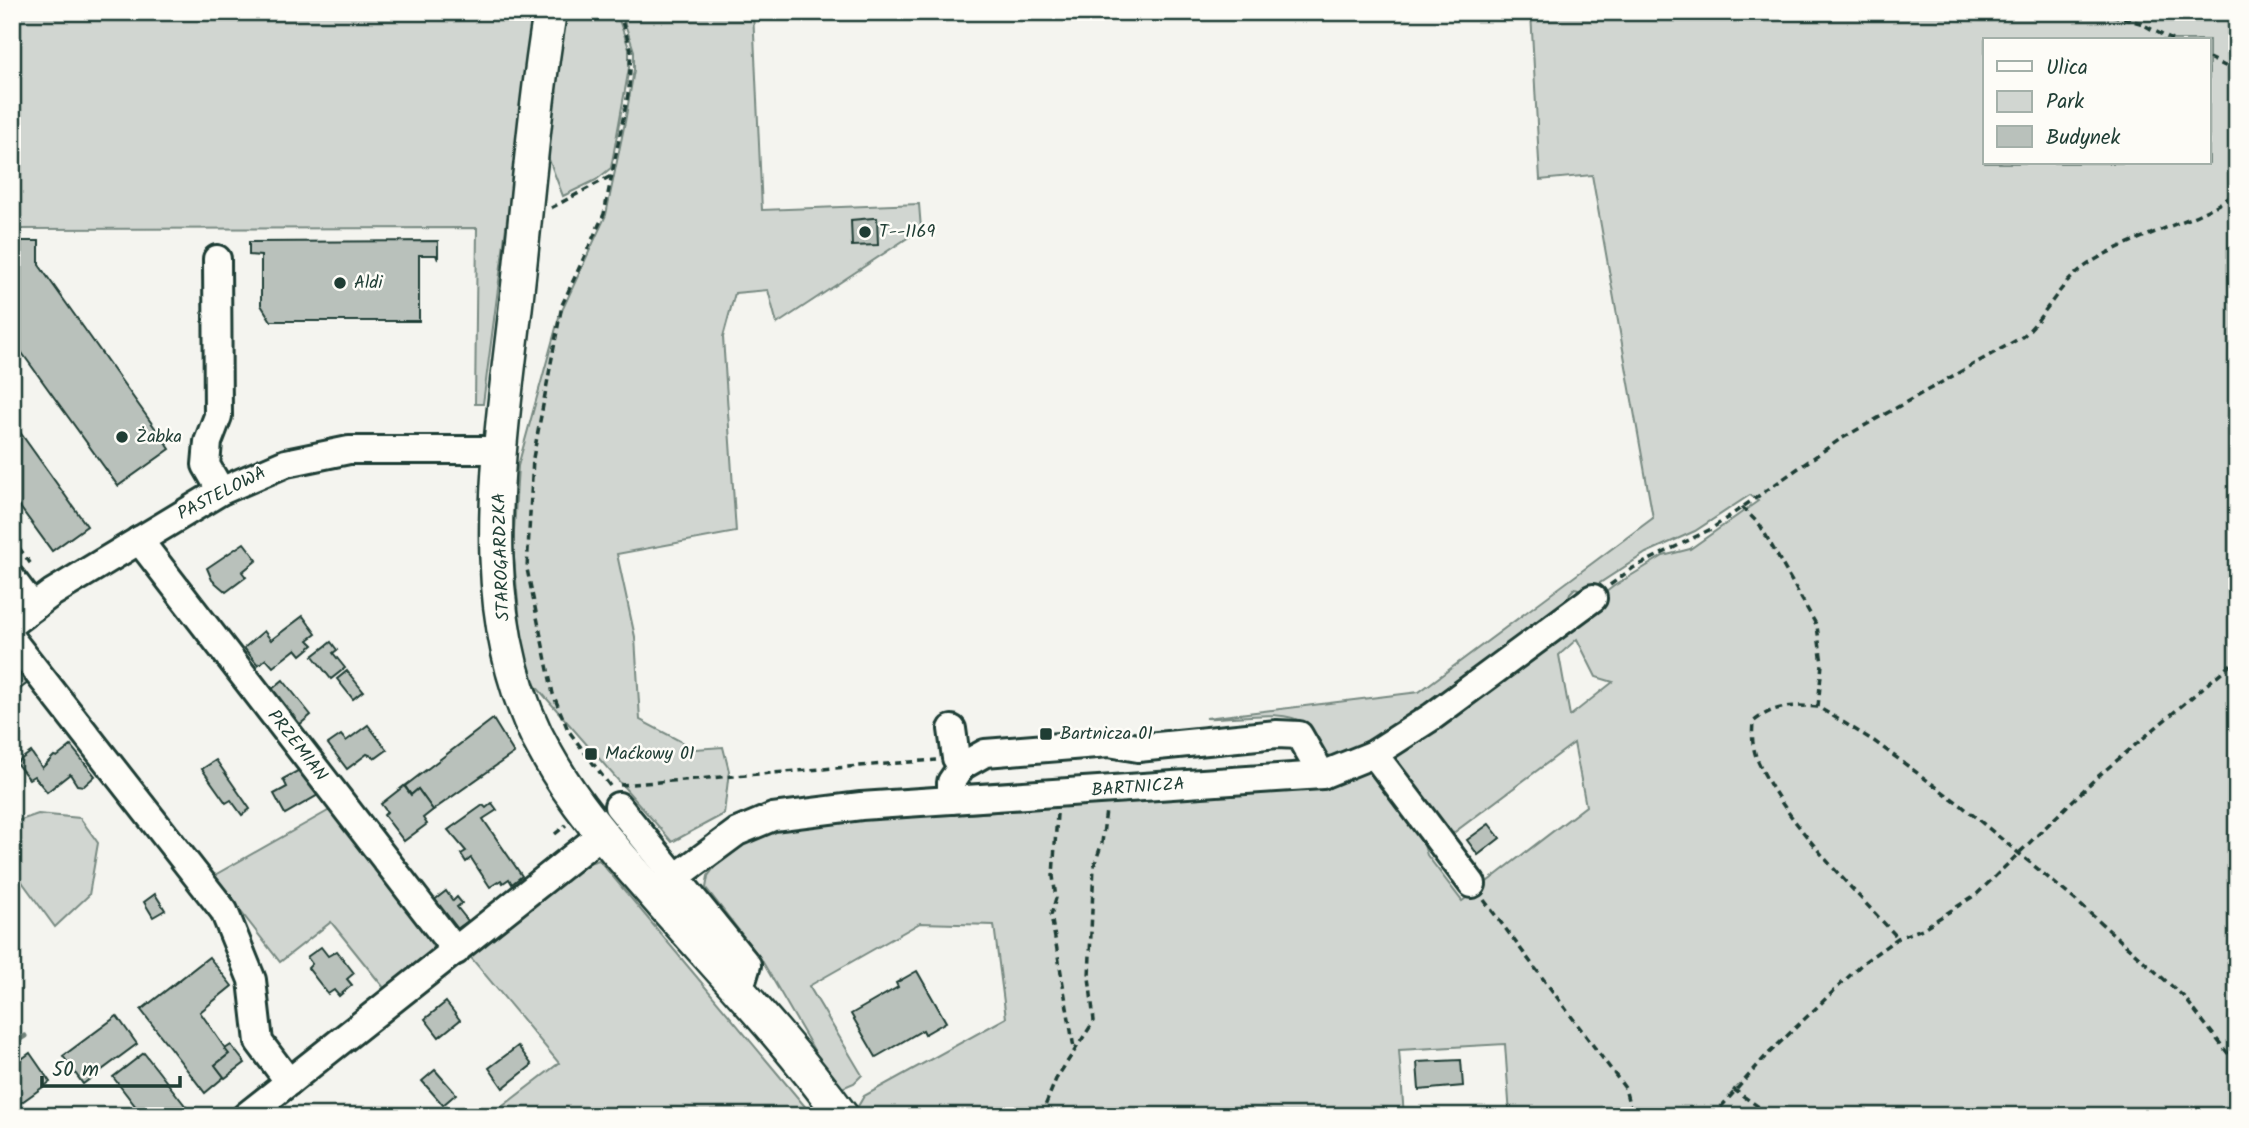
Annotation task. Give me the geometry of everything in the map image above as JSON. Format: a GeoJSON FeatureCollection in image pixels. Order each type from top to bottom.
{"type":"FeatureCollection","features":[{"type":"Feature","properties":{"kind":"main road","name":"STAROGARDZKA"},"geometry":{"type":"LineString","coordinates":[[550,12],[501,450],[497,542],[500,603],[508,658],[525,714],[547,756],[602,834],[664,885],[739,991],[842,1116]]}},
{"type":"Feature","properties":{"kind":"street"},"geometry":{"type":"LineString","coordinates":[[217,259],[218,416],[208,442],[206,466],[221,491]]}},
{"type":"Feature","properties":{"kind":"street","name":"PASTELOWA"},"geometry":{"type":"LineString","coordinates":[[22,615],[221,491],[286,463],[349,450],[501,450]]}},
{"type":"Feature","properties":{"kind":"street","name":"PRZEMIAN"},"geometry":{"type":"LineString","coordinates":[[139,540],[456,951]]}},
{"type":"Feature","properties":{"kind":"street"},"geometry":{"type":"LineString","coordinates":[[12,579],[22,615]]}},
{"type":"Feature","properties":{"kind":"street","name":"BARTNICZA"},"geometry":{"type":"LineString","coordinates":[[664,885],[737,832],[773,817],[951,800],[1322,775],[1374,754],[1433,716],[1593,598]]}},
{"type":"Feature","properties":{"kind":"street"},"geometry":{"type":"LineString","coordinates":[[12,640],[224,911],[252,980],[259,1042],[289,1082]]}},
{"type":"Feature","properties":{"kind":"street"},"geometry":{"type":"LineString","coordinates":[[951,800],[951,782],[959,762],[952,729]]}},
{"type":"Feature","properties":{"kind":"street"},"geometry":{"type":"LineString","coordinates":[[959,762],[985,752],[1109,743],[1138,748],[1277,734],[1299,735],[1322,775]]}},
{"type":"Feature","properties":{"kind":"street"},"geometry":{"type":"LineString","coordinates":[[1138,748],[1142,788]]}},
{"type":"Feature","properties":{"kind":"street"},"geometry":{"type":"LineString","coordinates":[[1374,754],[1472,884]]}},
{"type":"Feature","properties":{"kind":"street"},"geometry":{"type":"LineString","coordinates":[[618,806],[664,885]]}},
{"type":"Feature","properties":{"kind":"street"},"geometry":{"type":"LineString","coordinates":[[246,1116],[602,834]]}},
{"type":"Feature","properties":{"kind":"path"},"geometry":{"type":"LineString","coordinates":[[619,12],[631,49],[631,71],[604,214],[562,305],[533,458],[528,518],[527,569],[533,608],[554,694],[568,730],[613,790],[623,783],[959,762]]}},
{"type":"Feature","properties":{"kind":"path"},"geometry":{"type":"LineString","coordinates":[[2100,12],[2140,23],[2168,38]]}},
{"type":"Feature","properties":{"kind":"path"},"geometry":{"type":"LineString","coordinates":[[2210,58],[2237,72]]}},
{"type":"Feature","properties":{"kind":"path"},"geometry":{"type":"LineString","coordinates":[[525,221],[611,176]]}},
{"type":"Feature","properties":{"kind":"path"},"geometry":{"type":"LineString","coordinates":[[1613,582],[1633,568],[1711,529],[1839,440],[2022,337],[2038,323],[2057,294],[2085,266],[2237,192]]}},
{"type":"Feature","properties":{"kind":"path"},"geometry":{"type":"LineString","coordinates":[[1742,507],[1760,525],[1816,625],[1822,663],[1818,707]]}},
{"type":"Feature","properties":{"kind":"path"},"geometry":{"type":"LineString","coordinates":[[12,538],[40,577]]}},
{"type":"Feature","properties":{"kind":"path"},"geometry":{"type":"LineString","coordinates":[[1713,1116],[1734,1089],[1864,962],[1898,938],[1922,929],[1977,894],[2096,778],[2237,659]]}},
{"type":"Feature","properties":{"kind":"path"},"geometry":{"type":"LineString","coordinates":[[1898,938],[1802,828],[1770,783],[1756,757],[1751,737],[1753,722],[1768,710],[1790,705],[1818,707],[1874,741],[1951,798],[2075,900],[2183,997],[2237,1065]]}},
{"type":"Feature","properties":{"kind":"path"},"geometry":{"type":"LineString","coordinates":[[1041,1116],[1056,1079],[1094,1021],[1089,977],[1094,866],[1102,843],[1109,790]]}},
{"type":"Feature","properties":{"kind":"path"},"geometry":{"type":"LineString","coordinates":[[1060,793],[1054,840],[1056,898],[1051,915],[1075,1050]]}},
{"type":"Feature","properties":{"kind":"path"},"geometry":{"type":"LineString","coordinates":[[555,834],[565,826]]}},
{"type":"Feature","properties":{"kind":"path"},"geometry":{"type":"LineString","coordinates":[[1472,884],[1625,1088],[1632,1116]]}},
{"type":"Feature","properties":{"kind":"path"},"geometry":{"type":"LineString","coordinates":[[1734,1089],[1772,1116]]}},
{"type":"Feature","properties":{"kind":"green space"},"geometry":{"type":"Polygon","coordinates":[[[12,12],[534,12],[483,404],[475,404],[477,228],[12,229],[12,12]]]}},
{"type":"Feature","properties":{"kind":"green space"},"geometry":{"type":"Polygon","coordinates":[[[563,12],[616,12],[629,48],[629,68],[611,168],[596,180],[563,196],[545,149],[563,12]]]}},
{"type":"Feature","properties":{"kind":"green space"},"geometry":{"type":"Polygon","coordinates":[[[621,12],[753,12],[762,210],[919,204],[921,229],[777,324],[768,290],[735,293],[723,337],[736,532],[617,554],[635,637],[640,720],[695,749],[723,747],[729,771],[724,814],[672,842],[533,683],[522,644],[513,548],[518,466],[559,317],[606,215],[625,122],[634,70],[634,51],[621,12]]]}},
{"type":"Feature","properties":{"kind":"green space"},"geometry":{"type":"Polygon","coordinates":[[[1531,12],[2237,12],[2237,1116],[1510,1116],[1505,1044],[1399,1050],[1404,1116],[863,1116],[857,1108],[864,1096],[1006,1018],[994,925],[920,923],[809,986],[862,1075],[854,1083],[842,1088],[818,1057],[761,959],[706,888],[708,876],[716,865],[714,861],[766,829],[869,816],[954,815],[1276,791],[1373,764],[1415,815],[1427,855],[1462,901],[1586,806],[1574,743],[1448,837],[1387,756],[1614,586],[1663,556],[1690,549],[1758,501],[1750,495],[1695,531],[1646,553],[1592,588],[1584,591],[1575,588],[1570,593],[1564,610],[1439,707],[1337,760],[1322,749],[1304,724],[1295,719],[1271,715],[1206,718],[1419,692],[1653,518],[1592,175],[1540,180],[1531,12]],[[1577,639],[1559,655],[1570,716],[1613,682],[1596,677],[1577,639]]]}},
{"type":"Feature","properties":{"kind":"green space"},"geometry":{"type":"Polygon","coordinates":[[[337,806],[434,932],[432,951],[384,988],[331,922],[280,962],[213,876],[337,806]]]}},
{"type":"Feature","properties":{"kind":"green space"},"geometry":{"type":"Polygon","coordinates":[[[38,814],[80,818],[98,843],[89,895],[55,927],[20,879],[12,880],[12,823],[38,814]]]}},
{"type":"Feature","properties":{"kind":"green space"},"geometry":{"type":"Polygon","coordinates":[[[599,860],[813,1116],[490,1116],[559,1063],[467,953],[571,868],[599,860]]]}},
{"type":"Feature","properties":{"kind":"building","name":"T--1169"},"geometry":{"type":"Polygon","coordinates":[[[877,218],[878,245],[852,246],[851,220],[877,218]]]}},
{"type":"Feature","properties":{"kind":"building"},"geometry":{"type":"Polygon","coordinates":[[[12,241],[39,241],[39,265],[170,449],[118,486],[12,339],[12,241]]]}},
{"type":"Feature","properties":{"kind":"building","name":"Aldi"},"geometry":{"type":"Polygon","coordinates":[[[438,241],[438,260],[436,255],[419,255],[419,321],[271,321],[261,305],[261,256],[249,255],[249,242],[438,241]]]}},
{"type":"Feature","properties":{"kind":"building"},"geometry":{"type":"Polygon","coordinates":[[[12,421],[87,526],[52,551],[12,496],[12,421]]]}},
{"type":"Feature","properties":{"kind":"building"},"geometry":{"type":"Polygon","coordinates":[[[244,543],[257,560],[242,572],[246,577],[226,592],[212,580],[207,568],[244,543]]]}},
{"type":"Feature","properties":{"kind":"building"},"geometry":{"type":"Polygon","coordinates":[[[303,616],[316,634],[308,640],[313,645],[301,655],[296,649],[273,667],[266,659],[258,665],[244,648],[264,631],[271,640],[303,616]]]}},
{"type":"Feature","properties":{"kind":"building"},"geometry":{"type":"Polygon","coordinates":[[[331,642],[337,650],[333,653],[345,668],[331,679],[313,656],[331,642]]]}},
{"type":"Feature","properties":{"kind":"building"},"geometry":{"type":"Polygon","coordinates":[[[12,663],[29,682],[12,695],[12,663]]]}},
{"type":"Feature","properties":{"kind":"building"},"geometry":{"type":"Polygon","coordinates":[[[347,671],[363,691],[353,699],[337,679],[347,671]]]}},
{"type":"Feature","properties":{"kind":"building"},"geometry":{"type":"Polygon","coordinates":[[[283,680],[311,715],[299,725],[271,690],[283,680]]]}},
{"type":"Feature","properties":{"kind":"building"},"geometry":{"type":"Polygon","coordinates":[[[493,719],[514,753],[433,810],[418,789],[411,795],[405,786],[493,719]]]}},
{"type":"Feature","properties":{"kind":"building"},"geometry":{"type":"Polygon","coordinates":[[[368,725],[387,750],[376,758],[367,754],[347,769],[328,744],[341,735],[346,741],[368,725]]]}},
{"type":"Feature","properties":{"kind":"building"},"geometry":{"type":"Polygon","coordinates":[[[71,746],[95,776],[84,786],[77,785],[70,774],[47,792],[34,776],[29,779],[16,763],[31,752],[42,768],[54,756],[57,757],[71,746]]]}},
{"type":"Feature","properties":{"kind":"building"},"geometry":{"type":"Polygon","coordinates":[[[216,760],[250,809],[242,815],[231,800],[226,803],[202,769],[216,760]]]}},
{"type":"Feature","properties":{"kind":"building"},"geometry":{"type":"Polygon","coordinates":[[[303,768],[318,795],[285,814],[274,794],[287,787],[283,779],[303,768]]]}},
{"type":"Feature","properties":{"kind":"building"},"geometry":{"type":"Polygon","coordinates":[[[404,786],[411,795],[418,789],[433,810],[423,818],[427,824],[404,841],[384,815],[387,812],[381,804],[404,786]]]}},
{"type":"Feature","properties":{"kind":"building"},"geometry":{"type":"Polygon","coordinates":[[[492,803],[497,810],[483,819],[522,876],[512,884],[509,879],[503,883],[501,880],[490,887],[471,858],[466,862],[461,854],[466,851],[448,830],[483,805],[486,808],[492,803]]]}},
{"type":"Feature","properties":{"kind":"building"},"geometry":{"type":"Polygon","coordinates":[[[1489,824],[1500,838],[1478,855],[1467,840],[1489,824]]]}},
{"type":"Feature","properties":{"kind":"building"},"geometry":{"type":"Polygon","coordinates":[[[446,891],[453,901],[457,897],[462,903],[457,907],[468,921],[450,934],[428,905],[446,891]]]}},
{"type":"Feature","properties":{"kind":"building"},"geometry":{"type":"Polygon","coordinates":[[[155,894],[165,910],[153,917],[144,902],[155,894]]]}},
{"type":"Feature","properties":{"kind":"building"},"geometry":{"type":"Polygon","coordinates":[[[321,947],[328,956],[337,951],[354,973],[347,979],[352,985],[339,996],[334,990],[328,994],[308,968],[312,964],[307,957],[321,947]]]}},
{"type":"Feature","properties":{"kind":"building"},"geometry":{"type":"Polygon","coordinates":[[[209,957],[232,986],[200,1012],[229,1054],[215,1065],[224,1077],[205,1093],[141,1010],[209,957]]]}},
{"type":"Feature","properties":{"kind":"building"},"geometry":{"type":"Polygon","coordinates":[[[917,971],[946,1022],[925,1034],[923,1030],[876,1057],[851,1014],[898,987],[896,983],[917,971]]]}},
{"type":"Feature","properties":{"kind":"building"},"geometry":{"type":"Polygon","coordinates":[[[446,1002],[460,1020],[439,1037],[425,1019],[446,1002]]]}},
{"type":"Feature","properties":{"kind":"building"},"geometry":{"type":"Polygon","coordinates":[[[117,1016],[137,1044],[83,1084],[63,1056],[117,1016]]]}},
{"type":"Feature","properties":{"kind":"building"},"geometry":{"type":"Polygon","coordinates":[[[231,1045],[245,1063],[225,1078],[215,1065],[229,1054],[225,1049],[231,1045]]]}},
{"type":"Feature","properties":{"kind":"building"},"geometry":{"type":"Polygon","coordinates":[[[518,1046],[532,1065],[503,1088],[489,1068],[518,1046]]]}},
{"type":"Feature","properties":{"kind":"building"},"geometry":{"type":"Polygon","coordinates":[[[30,1053],[50,1082],[12,1109],[12,1066],[30,1053]]]}},
{"type":"Feature","properties":{"kind":"building"},"geometry":{"type":"Polygon","coordinates":[[[144,1053],[187,1108],[177,1116],[143,1116],[113,1077],[144,1053]]]}},
{"type":"Feature","properties":{"kind":"building"},"geometry":{"type":"Polygon","coordinates":[[[1461,1060],[1463,1086],[1419,1090],[1417,1062],[1461,1060]]]}},
{"type":"Feature","properties":{"kind":"building"},"geometry":{"type":"Polygon","coordinates":[[[435,1070],[456,1094],[443,1105],[422,1081],[435,1070]]]}},
{"type":"Feature","properties":{"kind":"waterway"},"geometry":{"type":"LineString","coordinates":[[12,1044],[25,1036]]}},
{"type":"Feature","properties":{"kind":"place","name":"T--1169"},"geometry":{"type":"Point","coordinates":[865,232]}},
{"type":"Feature","properties":{"kind":"place","name":"Aldi"},"geometry":{"type":"Point","coordinates":[340,283]}},
{"type":"Feature","properties":{"kind":"place","name":"Żabka"},"geometry":{"type":"Point","coordinates":[122,437]}},
{"type":"Feature","properties":{"kind":"place","name":"Bartnicza 01"},"geometry":{"type":"Point","coordinates":[1046,734]}},
{"type":"Feature","properties":{"kind":"place","name":"Maćkowy 01"},"geometry":{"type":"Point","coordinates":[591,754]}}]}
